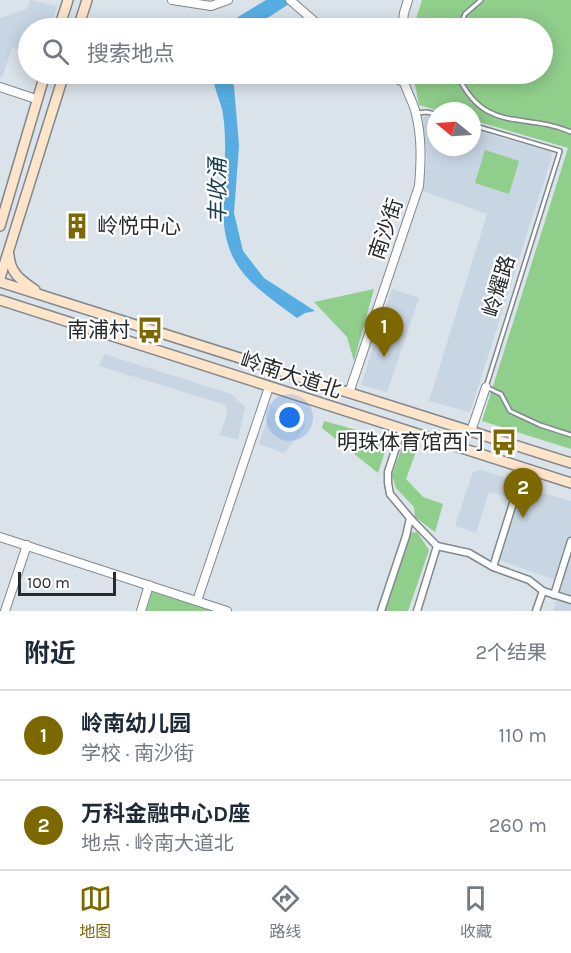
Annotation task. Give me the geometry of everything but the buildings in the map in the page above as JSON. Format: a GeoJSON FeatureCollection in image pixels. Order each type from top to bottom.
{"type":"FeatureCollection","features":[{"type":"Feature","properties":{"kind":"main road"},"geometry":{"type":"LineString","coordinates":[[62,18],[68,0]]}},
{"type":"Feature","properties":{"kind":"main road"},"geometry":{"type":"LineString","coordinates":[[81,18],[87,0]]}},
{"type":"Feature","properties":{"kind":"main road"},"geometry":{"type":"LineString","coordinates":[[0,226],[41,84]]}},
{"type":"Feature","properties":{"kind":"main road"},"geometry":{"type":"LineString","coordinates":[[0,280],[61,84]]}},
{"type":"Feature","properties":{"kind":"main road"},"geometry":{"type":"LineString","coordinates":[[0,213],[9,195]]}},
{"type":"Feature","properties":{"kind":"main road"},"geometry":{"type":"LineString","coordinates":[[8,251],[10,266],[18,278],[44,296]]}},
{"type":"Feature","properties":{"kind":"main road","name":"岭南大道北"},"geometry":{"type":"LineString","coordinates":[[0,280],[44,296],[571,462]]}},
{"type":"Feature","properties":{"kind":"main road","name":"岭南大道北"},"geometry":{"type":"LineString","coordinates":[[0,300],[571,483]]}},
{"type":"Feature","properties":{"kind":"main road"},"geometry":{"type":"LineString","coordinates":[[192,362],[185,355],[186,348],[215,355],[227,354]]}},
{"type":"Feature","properties":{"kind":"street"},"geometry":{"type":"LineString","coordinates":[[172,0],[211,6],[224,1]]}},
{"type":"Feature","properties":{"kind":"street"},"geometry":{"type":"LineString","coordinates":[[290,0],[309,18]]}},
{"type":"Feature","properties":{"kind":"street"},"geometry":{"type":"LineString","coordinates":[[403,18],[408,0]]}},
{"type":"Feature","properties":{"kind":"street","name":"南沙街"},"geometry":{"type":"LineString","coordinates":[[349,393],[419,186],[422,152],[416,114],[405,84]]}},
{"type":"Feature","properties":{"kind":"street"},"geometry":{"type":"LineString","coordinates":[[0,87],[36,99]]}},
{"type":"Feature","properties":{"kind":"street"},"geometry":{"type":"LineString","coordinates":[[197,601],[269,387]]}},
{"type":"Feature","properties":{"kind":"street","name":"岭耀路"},"geometry":{"type":"LineString","coordinates":[[471,430],[486,387]]}},
{"type":"Feature","properties":{"kind":"street"},"geometry":{"type":"LineString","coordinates":[[402,429],[388,471],[390,494],[437,546],[469,553],[493,567],[529,580],[543,591],[571,600]]}},
{"type":"Feature","properties":{"kind":"street"},"geometry":{"type":"LineString","coordinates":[[493,567],[524,468]]}},
{"type":"Feature","properties":{"kind":"street"},"geometry":{"type":"LineString","coordinates":[[381,611],[410,518]]}},
{"type":"Feature","properties":{"kind":"street"},"geometry":{"type":"LineString","coordinates":[[0,537],[227,611]]}},
{"type":"Feature","properties":{"kind":"street"},"geometry":{"type":"LineString","coordinates":[[554,595],[571,541]]}},
{"type":"Feature","properties":{"kind":"street"},"geometry":{"type":"LineString","coordinates":[[5,611],[27,545]]}},
{"type":"Feature","properties":{"kind":"street"},"geometry":{"type":"LineString","coordinates":[[417,611],[437,546]]}},
{"type":"Feature","properties":{"kind":"street"},"geometry":{"type":"LineString","coordinates":[[141,611],[149,585]]}},
{"type":"Feature","properties":{"kind":"street"},"geometry":{"type":"LineString","coordinates":[[536,611],[543,591]]}},
{"type":"Feature","properties":{"kind":"lane"},"geometry":{"type":"LineString","coordinates":[[463,18],[482,0]]}},
{"type":"Feature","properties":{"kind":"lane"},"geometry":{"type":"LineString","coordinates":[[463,84],[468,94],[490,112],[502,118],[544,123],[571,132]]}},
{"type":"Feature","properties":{"kind":"lane"},"geometry":{"type":"LineString","coordinates":[[416,114],[427,112]]}},
{"type":"Feature","properties":{"kind":"lane","name":"岭耀路"},"geometry":{"type":"LineString","coordinates":[[481,128],[560,151],[486,387]]}},
{"type":"Feature","properties":{"kind":"lane"},"geometry":{"type":"LineString","coordinates":[[486,387],[501,394],[510,411],[540,425],[571,435]]}},
{"type":"Feature","properties":{"kind":"shaded area"},"geometry":{"type":"Polygon","coordinates":[[[30,0],[57,6],[53,18],[18,18],[18,50],[12,48],[2,78],[0,77],[0,18],[27,9],[30,0]]]}},
{"type":"Feature","properties":{"kind":"shaded area"},"geometry":{"type":"Polygon","coordinates":[[[427,116],[427,156],[481,156],[481,132],[551,152],[552,156],[469,412],[429,401],[487,214],[423,191],[427,157],[423,117],[427,116]]]}},
{"type":"Feature","properties":{"kind":"shaded area"},"geometry":{"type":"Polygon","coordinates":[[[392,289],[419,298],[387,392],[361,385],[392,289]]]}},
{"type":"Feature","properties":{"kind":"shaded area"},"geometry":{"type":"Polygon","coordinates":[[[104,354],[231,394],[245,407],[238,440],[220,435],[227,414],[226,405],[99,366],[104,354]]]}},
{"type":"Feature","properties":{"kind":"shaded area"},"geometry":{"type":"Polygon","coordinates":[[[271,407],[283,411],[295,411],[303,415],[305,420],[304,429],[284,453],[259,444],[271,407]]]}},
{"type":"Feature","properties":{"kind":"shaded area"},"geometry":{"type":"Polygon","coordinates":[[[482,470],[514,481],[508,496],[489,492],[476,533],[455,526],[473,472],[482,470]]]}},
{"type":"Feature","properties":{"kind":"shaded area"},"geometry":{"type":"Polygon","coordinates":[[[522,487],[571,501],[571,611],[553,611],[560,582],[497,559],[522,487]]]}},
{"type":"Feature","properties":{"kind":"green space"},"geometry":{"type":"Polygon","coordinates":[[[422,0],[571,0],[571,449],[482,421],[568,148],[481,123],[481,102],[427,102],[427,107],[419,105],[415,84],[553,84],[553,18],[416,18],[422,0]]]}},
{"type":"Feature","properties":{"kind":"green space"},"geometry":{"type":"Polygon","coordinates":[[[485,150],[519,161],[509,194],[475,183],[485,150]]]}},
{"type":"Feature","properties":{"kind":"green space"},"geometry":{"type":"Polygon","coordinates":[[[374,289],[354,361],[347,337],[314,302],[374,289]]]}},
{"type":"Feature","properties":{"kind":"green space"},"geometry":{"type":"Polygon","coordinates":[[[324,421],[389,439],[378,473],[322,428],[324,421]]]}},
{"type":"Feature","properties":{"kind":"green space"},"geometry":{"type":"Polygon","coordinates":[[[403,444],[417,449],[406,479],[423,497],[443,504],[435,532],[415,517],[414,507],[396,488],[392,475],[403,444]]]}},
{"type":"Feature","properties":{"kind":"green space"},"geometry":{"type":"Polygon","coordinates":[[[417,532],[429,550],[408,611],[385,611],[411,533],[417,532]]]}},
{"type":"Feature","properties":{"kind":"green space"},"geometry":{"type":"Polygon","coordinates":[[[152,592],[213,611],[146,611],[152,592]]]}},
{"type":"Feature","properties":{"kind":"water"},"geometry":{"type":"Polygon","coordinates":[[[266,0],[295,0],[267,18],[237,18],[266,0]]]}},
{"type":"Feature","properties":{"kind":"water"},"geometry":{"type":"Polygon","coordinates":[[[215,84],[232,84],[234,86],[239,146],[234,213],[243,251],[264,278],[315,311],[297,318],[261,291],[248,278],[230,251],[223,212],[224,125],[215,84]]]}},
{"type":"Feature","properties":{"kind":"place","name":"岭悦中心"},"geometry":{"type":"Point","coordinates":[77,226]}},
{"type":"Feature","properties":{"kind":"place","name":"南浦村"},"geometry":{"type":"Point","coordinates":[150,330]}},
{"type":"Feature","properties":{"kind":"place","name":"岭南幼儿园"},"geometry":{"type":"Point","coordinates":[384,357]}},
{"type":"Feature","properties":{"kind":"place","name":"明珠体育馆西门"},"geometry":{"type":"Point","coordinates":[504,442]}},
{"type":"Feature","properties":{"kind":"place","name":"万科金融中心D座"},"geometry":{"type":"Point","coordinates":[523,518]}},
{"type":"Feature","properties":{"kind":"water label","name":"丰收涌"},"geometry":{"type":"Point","coordinates":[217,191]}}]}
